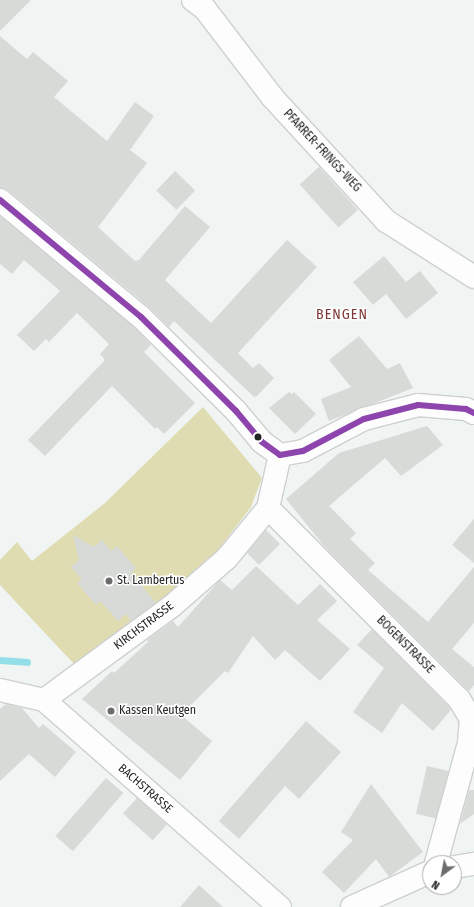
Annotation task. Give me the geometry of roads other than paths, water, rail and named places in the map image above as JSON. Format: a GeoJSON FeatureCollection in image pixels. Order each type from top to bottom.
{"type":"FeatureCollection","features":[{"type":"Feature","properties":{"kind":"street","name":"PFARRER-FRINGS-WEG"},"geometry":{"type":"LineString","coordinates":[[193,0],[205,9],[273,98],[386,221],[474,277]]}},
{"type":"Feature","properties":{"kind":"street"},"geometry":{"type":"LineString","coordinates":[[0,200],[141,317],[236,411],[262,442],[280,455],[303,451],[364,419],[418,405],[471,410]]}},
{"type":"Feature","properties":{"kind":"street"},"geometry":{"type":"LineString","coordinates":[[268,508],[280,455]]}},
{"type":"Feature","properties":{"kind":"street","name":"KIRCHSTRASSE"},"geometry":{"type":"LineString","coordinates":[[44,700],[172,606],[227,558],[268,508]]}},
{"type":"Feature","properties":{"kind":"street","name":"BOGENSTRASSE"},"geometry":{"type":"LineString","coordinates":[[268,508],[459,699],[471,720],[469,743],[438,855]]}},
{"type":"Feature","properties":{"kind":"street","name":"BACHSTRASSE"},"geometry":{"type":"LineString","coordinates":[[0,690],[44,700],[280,907]]}},
{"type":"Feature","properties":{"kind":"street"},"geometry":{"type":"LineString","coordinates":[[462,866],[474,864]]}},
{"type":"Feature","properties":{"kind":"street"},"geometry":{"type":"LineString","coordinates":[[352,907],[422,876]]}},
{"type":"Feature","properties":{"kind":"waterway"},"geometry":{"type":"LineString","coordinates":[[0,660],[27,662]]}},
{"type":"Feature","properties":{"kind":"place","name":"St. Lambertus"},"geometry":{"type":"Point","coordinates":[109,581]}},
{"type":"Feature","properties":{"kind":"place","name":"Kassen Keutgen"},"geometry":{"type":"Point","coordinates":[111,711]}},
{"type":"Feature","properties":{"kind":"district","name":"BENGEN"},"geometry":{"type":"Point","coordinates":[342,315]}}]}
